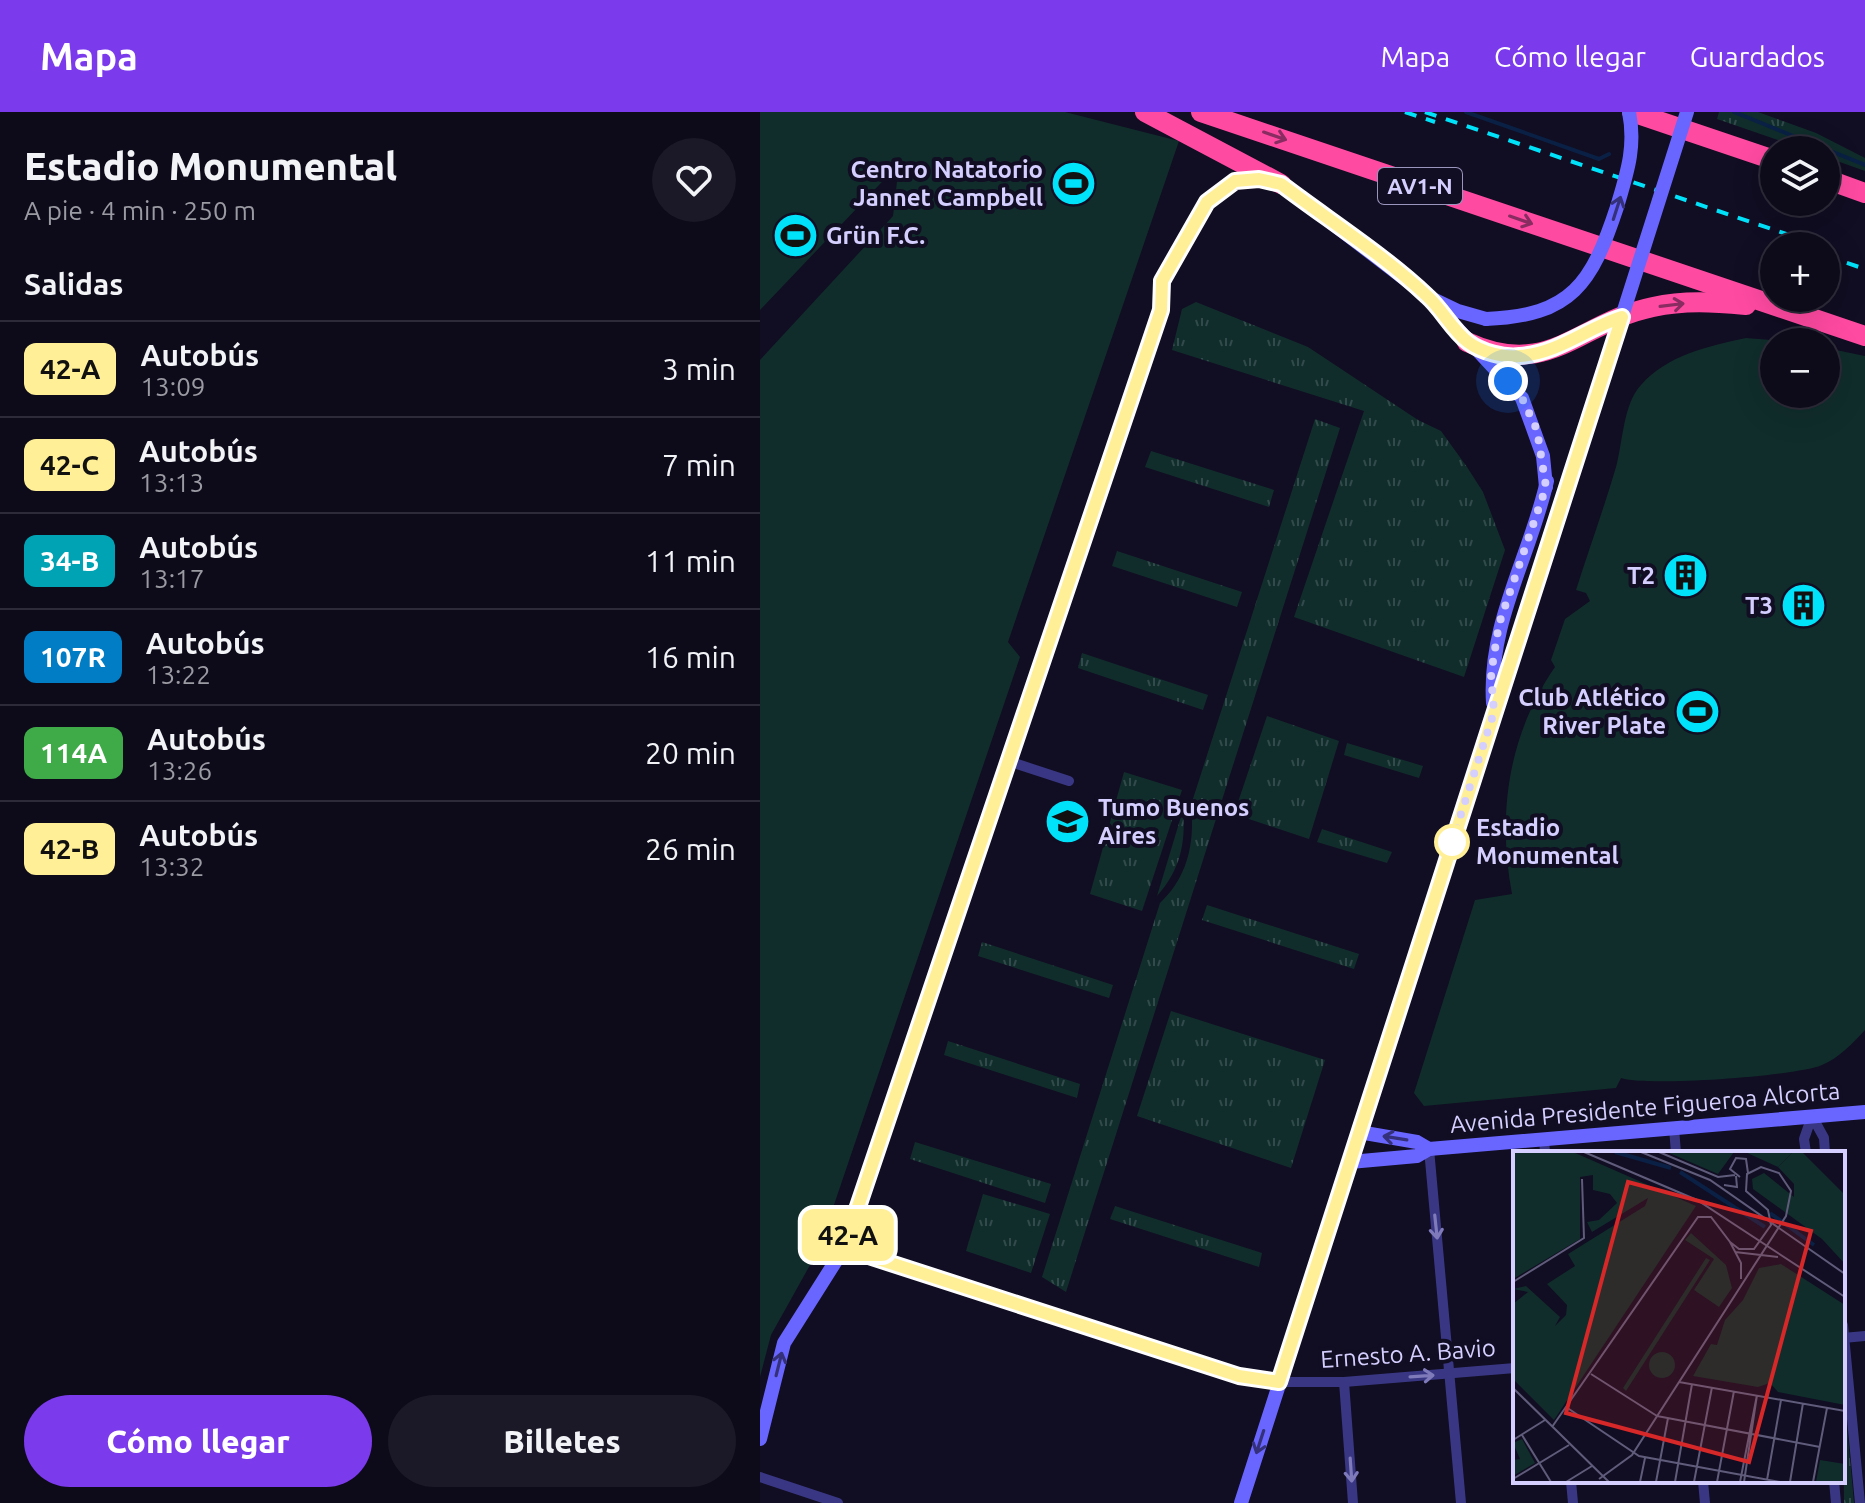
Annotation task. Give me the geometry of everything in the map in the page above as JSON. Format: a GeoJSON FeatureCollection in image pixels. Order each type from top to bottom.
{"type":"FeatureCollection","features":[{"type":"Feature","properties":{"kind":"highway"},"geometry":{"type":"LineString","coordinates":[[1145,112],[1281,184]]}},
{"type":"Feature","properties":{"kind":"highway","name":"AV1-N"},"geometry":{"type":"LineString","coordinates":[[1201,112],[1760,301]]}},
{"type":"Feature","properties":{"kind":"highway"},"geometry":{"type":"LineString","coordinates":[[1630,112],[1760,155]]}},
{"type":"Feature","properties":{"kind":"highway"},"geometry":{"type":"LineString","coordinates":[[1840,184],[1865,193]]}},
{"type":"Feature","properties":{"kind":"highway"},"geometry":{"type":"LineString","coordinates":[[1467,342],[1492,353],[1517,357],[1574,341],[1600,324],[1652,307],[1701,301],[1760,306]]}},
{"type":"Feature","properties":{"kind":"highway","name":"AV1-N"},"geometry":{"type":"LineString","coordinates":[[1794,312],[1865,336]]}},
{"type":"Feature","properties":{"kind":"main road"},"geometry":{"type":"LineString","coordinates":[[1427,296],[1458,311],[1486,319],[1518,318],[1551,308],[1570,295],[1593,271],[1601,256],[1633,158],[1634,134],[1630,112]]}},
{"type":"Feature","properties":{"kind":"main road"},"geometry":{"type":"LineString","coordinates":[[1241,1503],[1687,112]]}},
{"type":"Feature","properties":{"kind":"main road"},"geometry":{"type":"LineString","coordinates":[[760,1439],[784,1343],[844,1248],[1161,310],[1165,274],[1207,202],[1235,181],[1259,179],[1281,184],[1427,296],[1522,398],[1540,443],[1546,487]]}},
{"type":"Feature","properties":{"kind":"main road"},"geometry":{"type":"LineString","coordinates":[[1494,712],[1491,674],[1499,624],[1552,461]]}},
{"type":"Feature","properties":{"kind":"main road","name":"Avenida Presidente Figueroa Alcorta"},"geometry":{"type":"LineString","coordinates":[[1350,1162],[1417,1156],[1429,1149],[1545,1146],[1674,1128],[1865,1112]]}},
{"type":"Feature","properties":{"kind":"main road","name":"Avenida Presidente Figueroa Alcorta"},"geometry":{"type":"LineString","coordinates":[[1359,1132],[1417,1142],[1429,1149]]}},
{"type":"Feature","properties":{"kind":"main road","name":"Ernesto A. Bavio"},"geometry":{"type":"LineString","coordinates":[[844,1248],[1239,1376],[1279,1382]]}},
{"type":"Feature","properties":{"kind":"street"},"geometry":{"type":"LineString","coordinates":[[1008,761],[1069,781]]}},
{"type":"Feature","properties":{"kind":"street"},"geometry":{"type":"LineString","coordinates":[[1806,1151],[1804,1139],[1812,1116]]}},
{"type":"Feature","properties":{"kind":"street"},"geometry":{"type":"LineString","coordinates":[[1812,1116],[1824,1138],[1825,1151]]}},
{"type":"Feature","properties":{"kind":"street"},"geometry":{"type":"LineString","coordinates":[[1674,1128],[1676,1151]]}},
{"type":"Feature","properties":{"kind":"street"},"geometry":{"type":"LineString","coordinates":[[1429,1149],[1461,1503]]}},
{"type":"Feature","properties":{"kind":"street"},"geometry":{"type":"LineString","coordinates":[[1845,1338],[1865,1336]]}},
{"type":"Feature","properties":{"kind":"street"},"geometry":{"type":"LineString","coordinates":[[1845,1348],[1860,1503]]}},
{"type":"Feature","properties":{"kind":"street","name":"Ernesto A. Bavio"},"geometry":{"type":"LineString","coordinates":[[1279,1382],[1344,1382],[1513,1368]]}},
{"type":"Feature","properties":{"kind":"street"},"geometry":{"type":"LineString","coordinates":[[1344,1382],[1353,1503]]}},
{"type":"Feature","properties":{"kind":"street"},"geometry":{"type":"LineString","coordinates":[[760,1477],[838,1503]]}},
{"type":"Feature","properties":{"kind":"street"},"geometry":{"type":"LineString","coordinates":[[1571,1483],[1573,1503]]}},
{"type":"Feature","properties":{"kind":"street"},"geometry":{"type":"LineString","coordinates":[[1703,1483],[1705,1503]]}},
{"type":"Feature","properties":{"kind":"street"},"geometry":{"type":"LineString","coordinates":[[1834,1483],[1836,1503]]}},
{"type":"Feature","properties":{"kind":"green space"},"geometry":{"type":"Polygon","coordinates":[[[760,112],[1065,112],[1179,141],[1008,642],[1020,657],[819,1249],[771,1335],[760,1377],[760,360],[893,216],[899,164],[760,310],[760,112]]]}},
{"type":"Feature","properties":{"kind":"green space"},"geometry":{"type":"Polygon","coordinates":[[[1719,112],[1758,112],[1822,136],[1766,136],[1717,119],[1719,112]]]}},
{"type":"Feature","properties":{"kind":"green space"},"geometry":{"type":"Polygon","coordinates":[[[1840,145],[1865,158],[1865,171],[1840,162],[1840,145]]]}},
{"type":"Feature","properties":{"kind":"green space"},"geometry":{"type":"Polygon","coordinates":[[[1196,302],[1308,347],[1418,420],[1441,431],[1467,467],[1483,492],[1505,550],[1464,677],[1294,617],[1364,411],[1172,350],[1182,309],[1196,302]]]}},
{"type":"Feature","properties":{"kind":"green space","name":"Club Atlético River Plate"},"geometry":{"type":"Polygon","coordinates":[[[1746,338],[1760,339],[1760,408],[1840,408],[1840,351],[1865,356],[1865,1030],[1851,1045],[1822,1065],[1784,1073],[1688,1081],[1621,1078],[1616,1088],[1424,1106],[1414,1093],[1475,900],[1512,894],[1506,834],[1510,776],[1526,720],[1555,667],[1551,660],[1565,619],[1590,601],[1586,593],[1576,590],[1616,467],[1630,402],[1641,385],[1663,366],[1703,348],[1746,338]]]}},
{"type":"Feature","properties":{"kind":"green space"},"geometry":{"type":"Polygon","coordinates":[[[1315,419],[1340,428],[1066,1292],[1042,1277],[1160,903],[1177,882],[1188,858],[1192,832],[1191,805],[1315,419]]]}},
{"type":"Feature","properties":{"kind":"green space"},"geometry":{"type":"Polygon","coordinates":[[[1151,451],[1274,490],[1269,507],[1145,467],[1151,451]]]}},
{"type":"Feature","properties":{"kind":"green space"},"geometry":{"type":"Polygon","coordinates":[[[1117,551],[1242,592],[1237,607],[1112,566],[1117,551]]]}},
{"type":"Feature","properties":{"kind":"green space"},"geometry":{"type":"Polygon","coordinates":[[[1082,653],[1208,695],[1203,710],[1078,668],[1082,653]]]}},
{"type":"Feature","properties":{"kind":"green space"},"geometry":{"type":"Polygon","coordinates":[[[1267,716],[1339,741],[1309,839],[1234,814],[1267,716]]]}},
{"type":"Feature","properties":{"kind":"green space"},"geometry":{"type":"Polygon","coordinates":[[[1347,743],[1423,766],[1419,778],[1344,755],[1347,743]]]}},
{"type":"Feature","properties":{"kind":"green space"},"geometry":{"type":"Polygon","coordinates":[[[1124,772],[1182,790],[1142,911],[1090,894],[1124,772]]]}},
{"type":"Feature","properties":{"kind":"green space"},"geometry":{"type":"Polygon","coordinates":[[[1183,810],[1180,856],[1157,896],[1183,810]]]}},
{"type":"Feature","properties":{"kind":"green space"},"geometry":{"type":"Polygon","coordinates":[[[1322,829],[1392,852],[1387,863],[1317,842],[1322,829]]]}},
{"type":"Feature","properties":{"kind":"green space"},"geometry":{"type":"Polygon","coordinates":[[[1207,905],[1359,954],[1354,969],[1202,920],[1207,905]]]}},
{"type":"Feature","properties":{"kind":"green space"},"geometry":{"type":"Polygon","coordinates":[[[982,942],[1113,985],[1109,998],[978,956],[982,942]]]}},
{"type":"Feature","properties":{"kind":"green space"},"geometry":{"type":"Polygon","coordinates":[[[1171,1011],[1325,1060],[1291,1168],[1137,1116],[1171,1011]]]}},
{"type":"Feature","properties":{"kind":"green space"},"geometry":{"type":"Polygon","coordinates":[[[948,1041],[1080,1084],[1077,1098],[944,1055],[948,1041]]]}},
{"type":"Feature","properties":{"kind":"green space"},"geometry":{"type":"Polygon","coordinates":[[[915,1142],[1051,1184],[1045,1203],[910,1159],[915,1142]]]}},
{"type":"Feature","properties":{"kind":"green space"},"geometry":{"type":"Polygon","coordinates":[[[983,1194],[1050,1214],[1031,1273],[966,1251],[983,1194]]]}},
{"type":"Feature","properties":{"kind":"green space"},"geometry":{"type":"Polygon","coordinates":[[[1115,1206],[1262,1253],[1259,1267],[1110,1219],[1115,1206]]]}},
{"type":"Feature","properties":{"kind":"green space"},"geometry":{"type":"Polygon","coordinates":[[[1845,1404],[1854,1503],[1844,1503],[1845,1483],[1845,1404]]]}},
{"type":"Feature","properties":{"kind":"waterway"},"geometry":{"type":"LineString","coordinates":[[1466,112],[1599,159],[1609,154]]}},
{"type":"Feature","properties":{"kind":"waterway"},"geometry":{"type":"LineString","coordinates":[[1734,112],[1865,165]]}},
{"type":"Feature","properties":{"kind":"railway"},"geometry":{"type":"LineString","coordinates":[[1405,112],[1435,122]]}},
{"type":"Feature","properties":{"kind":"railway"},"geometry":{"type":"LineString","coordinates":[[1425,112],[1781,232]]}},
{"type":"Feature","properties":{"kind":"railway"},"geometry":{"type":"LineString","coordinates":[[1840,261],[1865,269]]}},
{"type":"Feature","properties":{"kind":"bus line","name":"42-A"},"geometry":{"type":"LineString","coordinates":[[1259,179],[1281,184],[1427,296],[1467,342],[1492,353],[1517,357],[1541,353],[1574,341],[1600,324],[1622,317],[1279,1382],[1239,1376],[844,1248],[1161,310],[1162,281],[1207,202],[1235,181],[1259,179]]}},
{"type":"Feature","properties":{"kind":"place","name":"Centro Natatorio Jannet Campbell"},"geometry":{"type":"Point","coordinates":[1074,184]}},
{"type":"Feature","properties":{"kind":"place","name":"Grün F.C."},"geometry":{"type":"Point","coordinates":[795,236]}},
{"type":"Feature","properties":{"kind":"place","name":"T2"},"geometry":{"type":"Point","coordinates":[1686,576]}},
{"type":"Feature","properties":{"kind":"place","name":"T3"},"geometry":{"type":"Point","coordinates":[1804,606]}},
{"type":"Feature","properties":{"kind":"place","name":"Club Atlético River Plate"},"geometry":{"type":"Point","coordinates":[1697,712]}},
{"type":"Feature","properties":{"kind":"place","name":"Tumo Buenos Aires"},"geometry":{"type":"Point","coordinates":[1067,822]}},
{"type":"Feature","properties":{"kind":"place","name":"Estadio Monumental"},"geometry":{"type":"Point","coordinates":[1452,842]}},
{"type":"Feature","properties":{"kind":"route"},"geometry":{"type":"LineString","coordinates":[[1452,842],[1494,712],[1491,674],[1499,624],[1546,487],[1537,430],[1522,398],[1508,381]]}}]}
